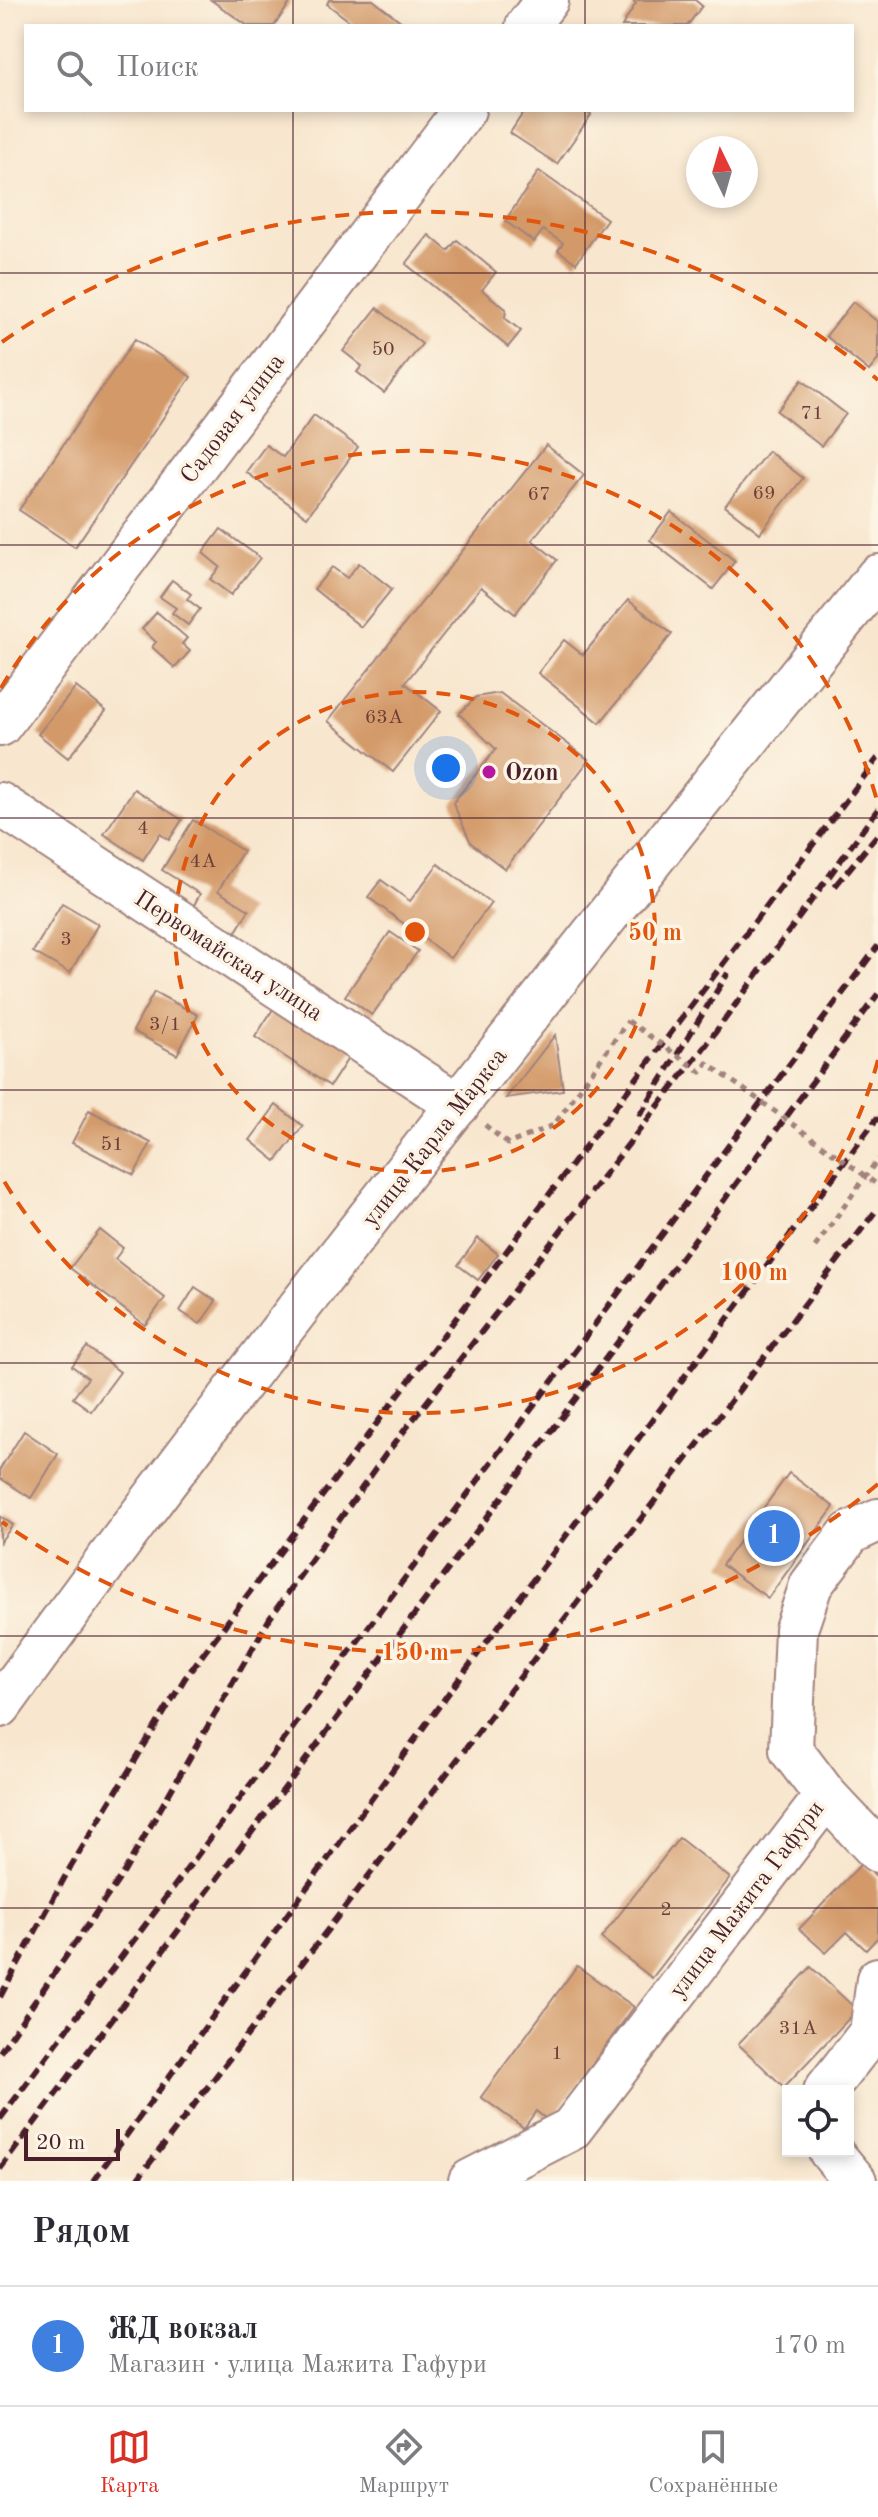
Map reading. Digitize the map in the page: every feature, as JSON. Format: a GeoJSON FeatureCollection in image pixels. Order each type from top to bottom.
{"type":"FeatureCollection","features":[{"type":"Feature","properties":{"kind":"street"},"geometry":{"type":"LineString","coordinates":[[529,24],[547,0]]}},
{"type":"Feature","properties":{"kind":"street","name":"Садовая улица"},"geometry":{"type":"LineString","coordinates":[[0,725],[462,112]]}},
{"type":"Feature","properties":{"kind":"street","name":"улица Карла Маркса"},"geometry":{"type":"LineString","coordinates":[[0,1706],[75,1602],[458,1105],[878,576]]}},
{"type":"Feature","properties":{"kind":"street","name":"Первомайская улица"},"geometry":{"type":"LineString","coordinates":[[0,804],[458,1105]]}},
{"type":"Feature","properties":{"kind":"street","name":"улица Мажита Гафури"},"geometry":{"type":"LineString","coordinates":[[470,2181],[571,2129],[826,1796],[791,1750],[796,1629],[811,1585],[850,1533],[878,1520]]}},
{"type":"Feature","properties":{"kind":"street"},"geometry":{"type":"LineString","coordinates":[[826,1796],[878,1851]]}},
{"type":"Feature","properties":{"kind":"street"},"geometry":{"type":"LineString","coordinates":[[830,2085],[874,2036],[878,1979]]}},
{"type":"Feature","properties":{"kind":"street"},"geometry":{"type":"LineString","coordinates":[[835,2157],[855,2181]]}},
{"type":"Feature","properties":{"kind":"street"},"geometry":{"type":"LineString","coordinates":[[865,2181],[878,2181]]}},
{"type":"Feature","properties":{"kind":"path"},"geometry":{"type":"LineString","coordinates":[[458,1105],[508,1144],[554,1125],[628,1021],[701,1072],[707,1063],[878,1185]]}},
{"type":"Feature","properties":{"kind":"path"},"geometry":{"type":"LineString","coordinates":[[815,1247],[878,1159]]}},
{"type":"Feature","properties":{"kind":"building"},"geometry":{"type":"Polygon","coordinates":[[[211,0],[292,0],[275,24],[245,24],[211,0]]]}},
{"type":"Feature","properties":{"kind":"building"},"geometry":{"type":"Polygon","coordinates":[[[329,0],[373,0],[404,24],[353,24],[327,4],[329,0]]]}},
{"type":"Feature","properties":{"kind":"building"},"geometry":{"type":"Polygon","coordinates":[[[631,0],[695,0],[702,6],[688,24],[623,24],[636,3],[631,0]]]}},
{"type":"Feature","properties":{"kind":"building"},"geometry":{"type":"Polygon","coordinates":[[[524,112],[586,112],[591,115],[557,164],[510,133],[524,112]]]}},
{"type":"Feature","properties":{"kind":"building"},"geometry":{"type":"Polygon","coordinates":[[[539,171],[607,219],[576,263],[558,250],[563,243],[543,230],[534,242],[505,221],[539,171]]]}},
{"type":"Feature","properties":{"kind":"building"},"geometry":{"type":"Polygon","coordinates":[[[429,235],[448,251],[457,240],[496,272],[482,290],[506,309],[505,318],[521,331],[508,347],[406,264],[429,235]]]}},
{"type":"Feature","properties":{"kind":"building"},"geometry":{"type":"Polygon","coordinates":[[[853,302],[878,322],[878,360],[869,371],[826,336],[853,302]]]}},
{"type":"Feature","properties":{"kind":"building"},"geometry":{"type":"Polygon","coordinates":[[[377,308],[422,344],[384,393],[357,372],[362,366],[343,351],[377,308]]]}},
{"type":"Feature","properties":{"kind":"building"},"geometry":{"type":"Polygon","coordinates":[[[135,339],[191,377],[75,547],[19,510],[135,339]]]}},
{"type":"Feature","properties":{"kind":"building"},"geometry":{"type":"Polygon","coordinates":[[[802,380],[846,414],[821,446],[777,411],[802,380]]]}},
{"type":"Feature","properties":{"kind":"building"},"geometry":{"type":"Polygon","coordinates":[[[314,415],[358,447],[307,517],[246,472],[266,445],[283,457],[314,415]]]}},
{"type":"Feature","properties":{"kind":"building"},"geometry":{"type":"Polygon","coordinates":[[[546,445],[584,475],[532,540],[557,560],[515,614],[481,587],[405,683],[441,711],[393,772],[328,721],[546,445]]]}},
{"type":"Feature","properties":{"kind":"building"},"geometry":{"type":"Polygon","coordinates":[[[768,451],[803,478],[760,533],[725,506],[768,451]]]}},
{"type":"Feature","properties":{"kind":"building"},"geometry":{"type":"Polygon","coordinates":[[[671,512],[735,561],[713,589],[650,540],[671,512]]]}},
{"type":"Feature","properties":{"kind":"building"},"geometry":{"type":"Polygon","coordinates":[[[221,529],[260,558],[231,595],[210,579],[220,567],[203,553],[221,529]]]}},
{"type":"Feature","properties":{"kind":"building"},"geometry":{"type":"Polygon","coordinates":[[[359,563],[392,589],[361,627],[314,589],[332,567],[347,578],[359,563]]]}},
{"type":"Feature","properties":{"kind":"building"},"geometry":{"type":"Polygon","coordinates":[[[172,580],[191,594],[187,599],[200,609],[188,625],[172,613],[176,608],[160,597],[172,580]]]}},
{"type":"Feature","properties":{"kind":"building"},"geometry":{"type":"Polygon","coordinates":[[[628,600],[672,634],[600,723],[538,673],[564,640],[583,655],[628,600]]]}},
{"type":"Feature","properties":{"kind":"building"},"geometry":{"type":"Polygon","coordinates":[[[157,612],[187,638],[182,644],[190,651],[175,668],[152,647],[156,642],[142,629],[157,612]]]}},
{"type":"Feature","properties":{"kind":"building"},"geometry":{"type":"Polygon","coordinates":[[[76,687],[106,711],[68,758],[38,734],[76,687]]]}},
{"type":"Feature","properties":{"kind":"building"},"geometry":{"type":"Polygon","coordinates":[[[500,693],[589,760],[505,869],[471,843],[453,803],[496,749],[459,714],[476,697],[500,693]]]}},
{"type":"Feature","properties":{"kind":"building"},"geometry":{"type":"Polygon","coordinates":[[[134,789],[182,820],[169,840],[160,834],[143,860],[104,834],[134,789]]]}},
{"type":"Feature","properties":{"kind":"building"},"geometry":{"type":"Polygon","coordinates":[[[193,820],[243,851],[218,891],[249,910],[235,933],[193,907],[200,894],[162,870],[193,820]]]}},
{"type":"Feature","properties":{"kind":"building"},"geometry":{"type":"Polygon","coordinates":[[[438,864],[491,903],[450,958],[368,897],[381,880],[410,901],[438,864]]]}},
{"type":"Feature","properties":{"kind":"building"},"geometry":{"type":"Polygon","coordinates":[[[62,903],[98,924],[70,973],[33,952],[62,903]]]}},
{"type":"Feature","properties":{"kind":"building"},"geometry":{"type":"Polygon","coordinates":[[[390,932],[418,951],[372,1015],[345,996],[390,932]]]}},
{"type":"Feature","properties":{"kind":"building"},"geometry":{"type":"Polygon","coordinates":[[[154,992],[198,1015],[177,1055],[133,1031],[154,992]]]}},
{"type":"Feature","properties":{"kind":"building"},"geometry":{"type":"Polygon","coordinates":[[[279,1000],[354,1049],[330,1086],[255,1037],[279,1000]]]}},
{"type":"Feature","properties":{"kind":"building"},"geometry":{"type":"Polygon","coordinates":[[[555,1035],[563,1090],[506,1098],[555,1035]]]}},
{"type":"Feature","properties":{"kind":"building"},"geometry":{"type":"Polygon","coordinates":[[[276,1105],[303,1126],[276,1161],[250,1140],[276,1105]]]}},
{"type":"Feature","properties":{"kind":"building"},"geometry":{"type":"Polygon","coordinates":[[[89,1110],[151,1143],[134,1175],[72,1143],[89,1110]]]}},
{"type":"Feature","properties":{"kind":"building"},"geometry":{"type":"Polygon","coordinates":[[[100,1230],[123,1248],[115,1259],[165,1298],[145,1325],[70,1268],[100,1230]]]}},
{"type":"Feature","properties":{"kind":"building"},"geometry":{"type":"Polygon","coordinates":[[[478,1238],[498,1254],[478,1280],[458,1265],[478,1238]]]}},
{"type":"Feature","properties":{"kind":"building"},"geometry":{"type":"Polygon","coordinates":[[[195,1287],[216,1301],[200,1324],[180,1311],[195,1287]]]}},
{"type":"Feature","properties":{"kind":"building"},"geometry":{"type":"Polygon","coordinates":[[[87,1347],[120,1372],[91,1411],[73,1398],[88,1378],[72,1366],[87,1347]]]}},
{"type":"Feature","properties":{"kind":"building"},"geometry":{"type":"Polygon","coordinates":[[[24,1431],[58,1454],[31,1498],[0,1478],[0,1469],[24,1431]]]}},
{"type":"Feature","properties":{"kind":"building"},"geometry":{"type":"Polygon","coordinates":[[[789,1473],[834,1507],[768,1598],[722,1565],[789,1473]]]}},
{"type":"Feature","properties":{"kind":"building"},"geometry":{"type":"Polygon","coordinates":[[[0,1516],[13,1525],[0,1542],[0,1516]]]}},
{"type":"Feature","properties":{"kind":"building"},"geometry":{"type":"Polygon","coordinates":[[[679,1838],[730,1878],[652,1978],[601,1938],[679,1838]]]}},
{"type":"Feature","properties":{"kind":"building"},"geometry":{"type":"Polygon","coordinates":[[[862,1863],[878,1878],[878,1937],[866,1950],[847,1932],[826,1953],[799,1929],[862,1863]]]}},
{"type":"Feature","properties":{"kind":"building"},"geometry":{"type":"Polygon","coordinates":[[[577,1966],[634,2007],[550,2122],[536,2111],[524,2128],[481,2097],[577,1966]]]}},
{"type":"Feature","properties":{"kind":"building"},"geometry":{"type":"Polygon","coordinates":[[[811,1967],[857,2010],[786,2085],[782,2085],[738,2044],[811,1967]]]}},
{"type":"Feature","properties":{"kind":"railway"},"geometry":{"type":"LineString","coordinates":[[0,1997],[67,1873],[185,1678],[878,758]]}},
{"type":"Feature","properties":{"kind":"railway"},"geometry":{"type":"LineString","coordinates":[[0,2052],[124,1872],[270,1618],[386,1454],[706,1045],[878,809]]}},
{"type":"Feature","properties":{"kind":"railway"},"geometry":{"type":"LineString","coordinates":[[835,886],[878,834]]}},
{"type":"Feature","properties":{"kind":"railway"},"geometry":{"type":"LineString","coordinates":[[0,2119],[878,946]]}},
{"type":"Feature","properties":{"kind":"railway"},"geometry":{"type":"LineString","coordinates":[[639,1116],[728,973]]}},
{"type":"Feature","properties":{"kind":"railway"},"geometry":{"type":"LineString","coordinates":[[0,2169],[878,994]]}},
{"type":"Feature","properties":{"kind":"railway"},"geometry":{"type":"LineString","coordinates":[[93,2181],[445,1698],[878,1117]]}},
{"type":"Feature","properties":{"kind":"railway"},"geometry":{"type":"LineString","coordinates":[[136,2181],[878,1208]]}},
{"type":"Feature","properties":{"kind":"place","name":"Ozon"},"geometry":{"type":"Point","coordinates":[489,772]}},
{"type":"Feature","properties":{"kind":"place","name":"ЖД вокзал"},"geometry":{"type":"Point","coordinates":[774,1536]}}]}
